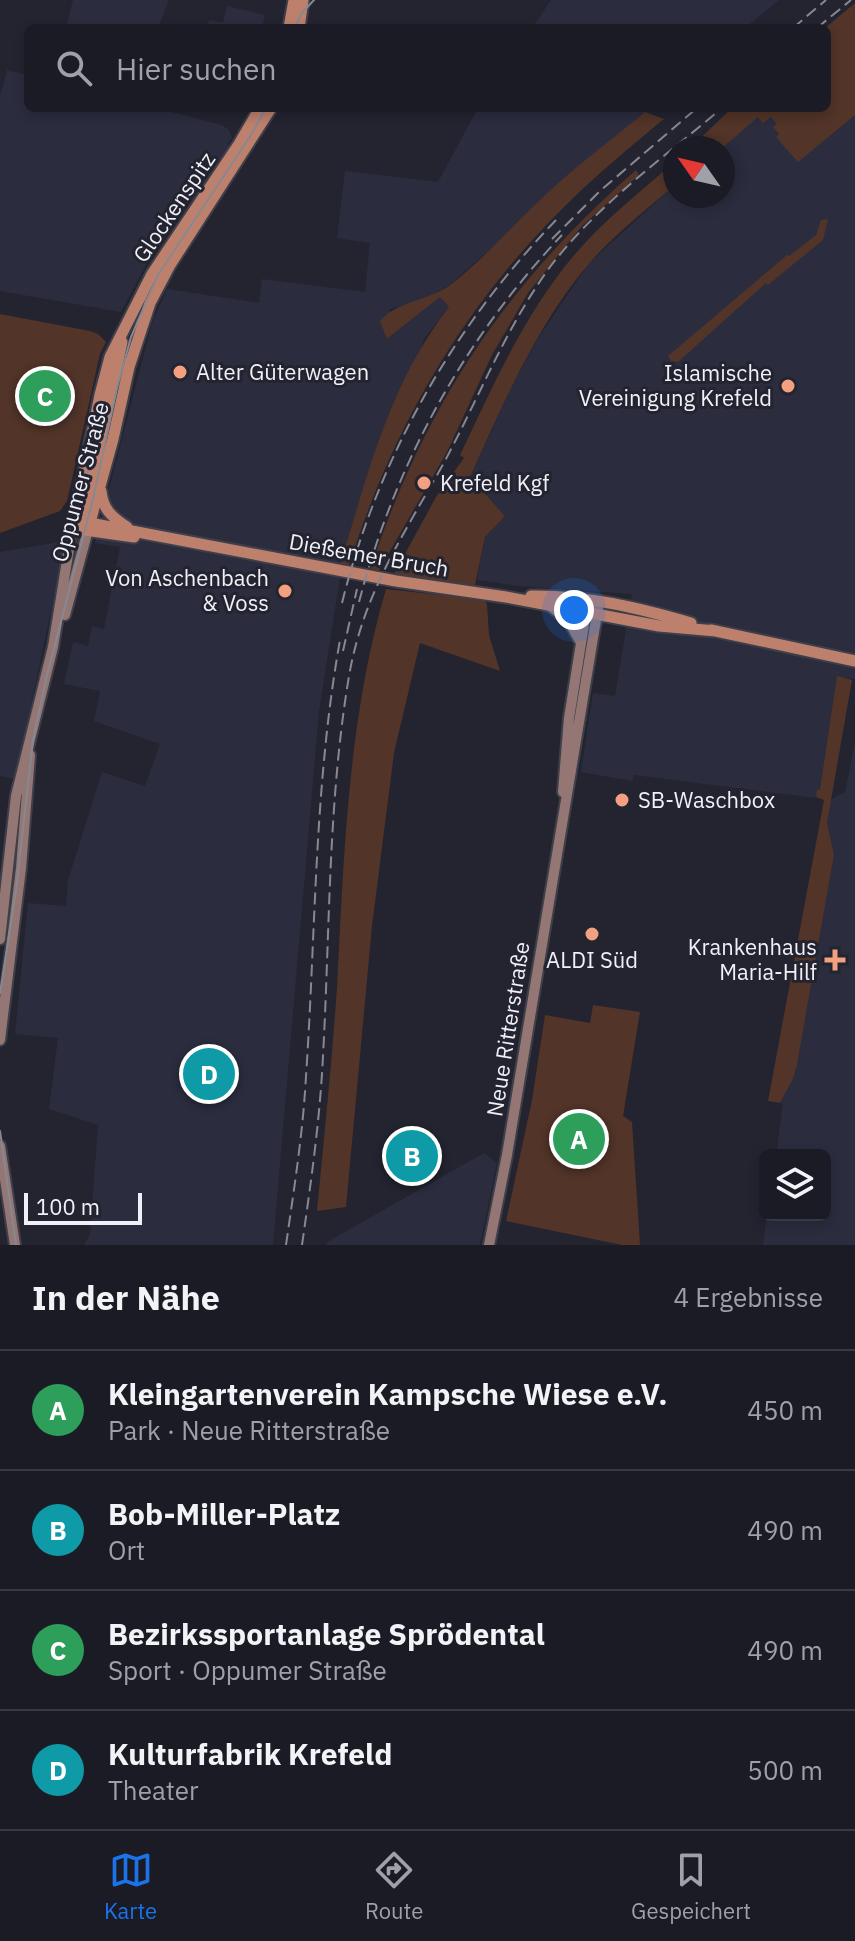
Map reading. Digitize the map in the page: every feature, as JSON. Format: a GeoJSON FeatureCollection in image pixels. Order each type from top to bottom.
{"type":"FeatureCollection","features":[{"type":"Feature","properties":{"kind":"main road"},"geometry":{"type":"LineString","coordinates":[[297,4],[313,0]]}},
{"type":"Feature","properties":{"kind":"main road"},"geometry":{"type":"LineString","coordinates":[[290,24],[297,4]]}},
{"type":"Feature","properties":{"kind":"main road"},"geometry":{"type":"LineString","coordinates":[[297,4],[299,24]]}},
{"type":"Feature","properties":{"kind":"main road","name":"Glockenspitz"},"geometry":{"type":"LineString","coordinates":[[124,330],[161,259],[258,112]]}},
{"type":"Feature","properties":{"kind":"main road","name":"Glockenspitz"},"geometry":{"type":"LineString","coordinates":[[141,326],[163,277],[268,112]]}},
{"type":"Feature","properties":{"kind":"main road","name":"Oppumer Straße"},"geometry":{"type":"LineString","coordinates":[[53,647],[65,618],[141,326]]}},
{"type":"Feature","properties":{"kind":"main road"},"geometry":{"type":"LineString","coordinates":[[89,526],[87,503],[124,330]]}},
{"type":"Feature","properties":{"kind":"main road","name":"Oppumer Straße"},"geometry":{"type":"LineString","coordinates":[[0,1040],[21,868],[31,745],[53,647],[73,525],[104,376],[124,330]]}},
{"type":"Feature","properties":{"kind":"main road"},"geometry":{"type":"LineString","coordinates":[[101,484],[103,505],[110,515],[131,529]]}},
{"type":"Feature","properties":{"kind":"main road","name":"Dießemer Bruch"},"geometry":{"type":"LineString","coordinates":[[73,525],[131,529],[396,581],[548,604],[593,606]]}},
{"type":"Feature","properties":{"kind":"main road","name":"Dießemer Bruch"},"geometry":{"type":"LineString","coordinates":[[89,526],[102,532],[226,550]]}},
{"type":"Feature","properties":{"kind":"main road","name":"Dießemer Bruch"},"geometry":{"type":"LineString","coordinates":[[506,597],[567,597],[659,626],[716,631],[850,660]]}},
{"type":"Feature","properties":{"kind":"main road"},"geometry":{"type":"LineString","coordinates":[[548,604],[568,620],[581,643]]}},
{"type":"Feature","properties":{"kind":"main road","name":"Neue Ritterstraße"},"geometry":{"type":"LineString","coordinates":[[562,818],[564,760],[581,643],[593,606]]}},
{"type":"Feature","properties":{"kind":"main road","name":"Neue Ritterstraße"},"geometry":{"type":"LineString","coordinates":[[489,1245],[574,762],[593,606]]}},
{"type":"Feature","properties":{"kind":"main road","name":"Oppumer Straße"},"geometry":{"type":"LineString","coordinates":[[0,939],[15,805],[21,771],[31,745]]}},
{"type":"Feature","properties":{"kind":"main road"},"geometry":{"type":"LineString","coordinates":[[0,1146],[15,1244]]}},
{"type":"Feature","properties":{"kind":"shaded area"},"geometry":{"type":"Polygon","coordinates":[[[73,0],[169,0],[160,24],[67,24],[73,0]]]}},
{"type":"Feature","properties":{"kind":"shaded area"},"geometry":{"type":"Polygon","coordinates":[[[551,0],[779,0],[750,24],[535,24],[551,0]]]}},
{"type":"Feature","properties":{"kind":"shaded area"},"geometry":{"type":"Polygon","coordinates":[[[855,3],[855,115],[798,162],[776,137],[779,134],[773,127],[777,124],[771,117],[763,123],[758,117],[735,137],[703,136],[728,112],[831,112],[831,24],[855,3]]]}},
{"type":"Feature","properties":{"kind":"shaded area"},"geometry":{"type":"Polygon","coordinates":[[[227,6],[265,15],[263,24],[208,24],[209,20],[223,23],[227,6]]]}},
{"type":"Feature","properties":{"kind":"shaded area"},"geometry":{"type":"Polygon","coordinates":[[[855,25],[855,679],[843,678],[824,799],[634,775],[632,781],[581,772],[593,693],[615,696],[632,594],[477,580],[485,537],[505,516],[470,477],[537,340],[589,263],[663,196],[663,208],[735,208],[735,136],[728,136],[753,112],[831,112],[831,46],[855,25]]]}},
{"type":"Feature","properties":{"kind":"shaded area"},"geometry":{"type":"Polygon","coordinates":[[[7,70],[24,74],[24,112],[172,112],[222,125],[229,130],[232,138],[227,145],[230,147],[146,265],[121,312],[0,291],[0,96],[7,70]]]}},
{"type":"Feature","properties":{"kind":"shaded area"},"geometry":{"type":"Polygon","coordinates":[[[476,112],[645,112],[541,199],[508,234],[449,285],[423,300],[390,309],[387,339],[440,297],[449,307],[424,339],[341,571],[319,711],[273,1245],[84,1245],[90,1235],[98,1125],[49,1109],[58,1038],[15,1034],[28,903],[66,906],[68,880],[102,772],[145,786],[160,744],[94,721],[100,691],[64,684],[73,642],[88,646],[92,626],[104,629],[120,547],[95,543],[152,323],[167,289],[259,303],[262,279],[365,292],[370,243],[337,238],[345,171],[438,182],[476,112]]]}},
{"type":"Feature","properties":{"kind":"shaded area"},"geometry":{"type":"Polygon","coordinates":[[[645,112],[664,119],[563,208],[526,247],[460,332],[432,376],[384,471],[347,572],[338,571],[370,467],[395,401],[428,337],[449,307],[440,297],[387,339],[380,321],[395,309],[450,285],[553,188],[645,112]]]}},
{"type":"Feature","properties":{"kind":"shaded area"},"geometry":{"type":"Polygon","coordinates":[[[636,170],[639,175],[581,227],[528,293],[492,355],[447,452],[378,572],[370,570],[416,454],[474,351],[547,258],[589,213],[636,170]]]}},
{"type":"Feature","properties":{"kind":"shaded area"},"geometry":{"type":"Polygon","coordinates":[[[663,172],[663,195],[593,259],[556,308],[524,363],[470,477],[505,516],[485,537],[475,585],[394,574],[436,497],[464,458],[460,455],[485,403],[511,350],[541,300],[576,253],[663,172]]]}},
{"type":"Feature","properties":{"kind":"shaded area"},"geometry":{"type":"Polygon","coordinates":[[[828,219],[823,240],[768,285],[766,283],[678,362],[671,361],[668,356],[787,255],[816,235],[821,220],[828,219]]]}},
{"type":"Feature","properties":{"kind":"shaded area"},"geometry":{"type":"Polygon","coordinates":[[[0,314],[90,331],[106,342],[100,354],[67,501],[60,511],[0,533],[0,314]]]}},
{"type":"Feature","properties":{"kind":"shaded area"},"geometry":{"type":"Polygon","coordinates":[[[66,541],[15,779],[0,776],[0,552],[66,541]]]}},
{"type":"Feature","properties":{"kind":"shaded area"},"geometry":{"type":"Polygon","coordinates":[[[386,589],[484,600],[487,604],[489,635],[500,671],[420,643],[394,753],[372,926],[346,1207],[317,1211],[335,1015],[350,786],[363,687],[386,589]]]}},
{"type":"Feature","properties":{"kind":"shaded area"},"geometry":{"type":"Polygon","coordinates":[[[837,676],[852,680],[827,823],[834,855],[797,1065],[780,1103],[768,1101],[824,800],[816,797],[817,790],[820,790],[837,676]]]}},
{"type":"Feature","properties":{"kind":"shaded area","name":"Krankenhaus Maria-Hilf"},"geometry":{"type":"Polygon","coordinates":[[[855,743],[855,1245],[763,1245],[766,1221],[831,1221],[831,1149],[777,1149],[783,1104],[780,1103],[797,1065],[834,855],[827,823],[830,800],[845,792],[855,743]]]}},
{"type":"Feature","properties":{"kind":"shaded area"},"geometry":{"type":"Polygon","coordinates":[[[593,1005],[640,1012],[623,1116],[632,1122],[640,1245],[622,1245],[506,1221],[532,1100],[545,1015],[590,1023],[593,1005]]]}},
{"type":"Feature","properties":{"kind":"shaded area"},"geometry":{"type":"Polygon","coordinates":[[[484,1153],[497,1163],[480,1245],[326,1245],[327,1242],[484,1153]]]}},
{"type":"Feature","properties":{"kind":"tram line"},"geometry":{"type":"LineString","coordinates":[[297,24],[314,0]]}},
{"type":"Feature","properties":{"kind":"tram line"},"geometry":{"type":"LineString","coordinates":[[0,993],[16,890],[33,740],[131,337],[158,275],[264,112]]}},
{"type":"Feature","properties":{"kind":"tram line"},"geometry":{"type":"LineString","coordinates":[[76,524],[94,442]]}},
{"type":"Feature","properties":{"kind":"tram line"},"geometry":{"type":"LineString","coordinates":[[0,1131],[16,1245]]}},
{"type":"Feature","properties":{"kind":"railway"},"geometry":{"type":"LineString","coordinates":[[798,24],[826,0]]}},
{"type":"Feature","properties":{"kind":"railway"},"geometry":{"type":"LineString","coordinates":[[822,24],[851,0]]}},
{"type":"Feature","properties":{"kind":"railway"},"geometry":{"type":"LineString","coordinates":[[552,239],[600,191],[692,112]]}},
{"type":"Feature","properties":{"kind":"railway"},"geometry":{"type":"LineString","coordinates":[[302,1245],[322,1080],[337,770],[349,676],[364,619],[398,543],[441,468],[505,341],[550,267],[588,223],[717,112]]}},
{"type":"Feature","properties":{"kind":"railway"},"geometry":{"type":"LineString","coordinates":[[342,603],[376,497],[424,398],[452,350],[484,305],[556,220]]}},
{"type":"Feature","properties":{"kind":"railway"},"geometry":{"type":"LineString","coordinates":[[359,602],[392,501],[437,406],[494,317],[562,235]]}},
{"type":"Feature","properties":{"kind":"railway"},"geometry":{"type":"LineString","coordinates":[[343,651],[357,589]]}},
{"type":"Feature","properties":{"kind":"railway"},"geometry":{"type":"LineString","coordinates":[[286,1245],[303,1119],[320,803],[340,640]]}},
{"type":"Feature","properties":{"kind":"place","name":"Alter Güterwagen"},"geometry":{"type":"Point","coordinates":[180,372]}},
{"type":"Feature","properties":{"kind":"place","name":"Islamische Vereinigung Krefeld"},"geometry":{"type":"Point","coordinates":[788,386]}},
{"type":"Feature","properties":{"kind":"place","name":"Bezirkssportanlage Sprödental"},"geometry":{"type":"Point","coordinates":[45,396]}},
{"type":"Feature","properties":{"kind":"place","name":"Krefeld Kgf"},"geometry":{"type":"Point","coordinates":[424,483]}},
{"type":"Feature","properties":{"kind":"place","name":"Von Aschenbach & Voss"},"geometry":{"type":"Point","coordinates":[285,591]}},
{"type":"Feature","properties":{"kind":"place","name":"SB-Waschbox"},"geometry":{"type":"Point","coordinates":[622,800]}},
{"type":"Feature","properties":{"kind":"place","name":"ALDI Süd"},"geometry":{"type":"Point","coordinates":[592,934]}},
{"type":"Feature","properties":{"kind":"place","name":"Krankenhaus Maria-Hilf"},"geometry":{"type":"Point","coordinates":[835,960]}},
{"type":"Feature","properties":{"kind":"place","name":"Kulturfabrik Krefeld"},"geometry":{"type":"Point","coordinates":[209,1074]}},
{"type":"Feature","properties":{"kind":"place","name":"Kleingartenverein Kampsche Wiese e.V."},"geometry":{"type":"Point","coordinates":[579,1139]}},
{"type":"Feature","properties":{"kind":"place","name":"Bob-Miller-Platz"},"geometry":{"type":"Point","coordinates":[412,1156]}}]}
